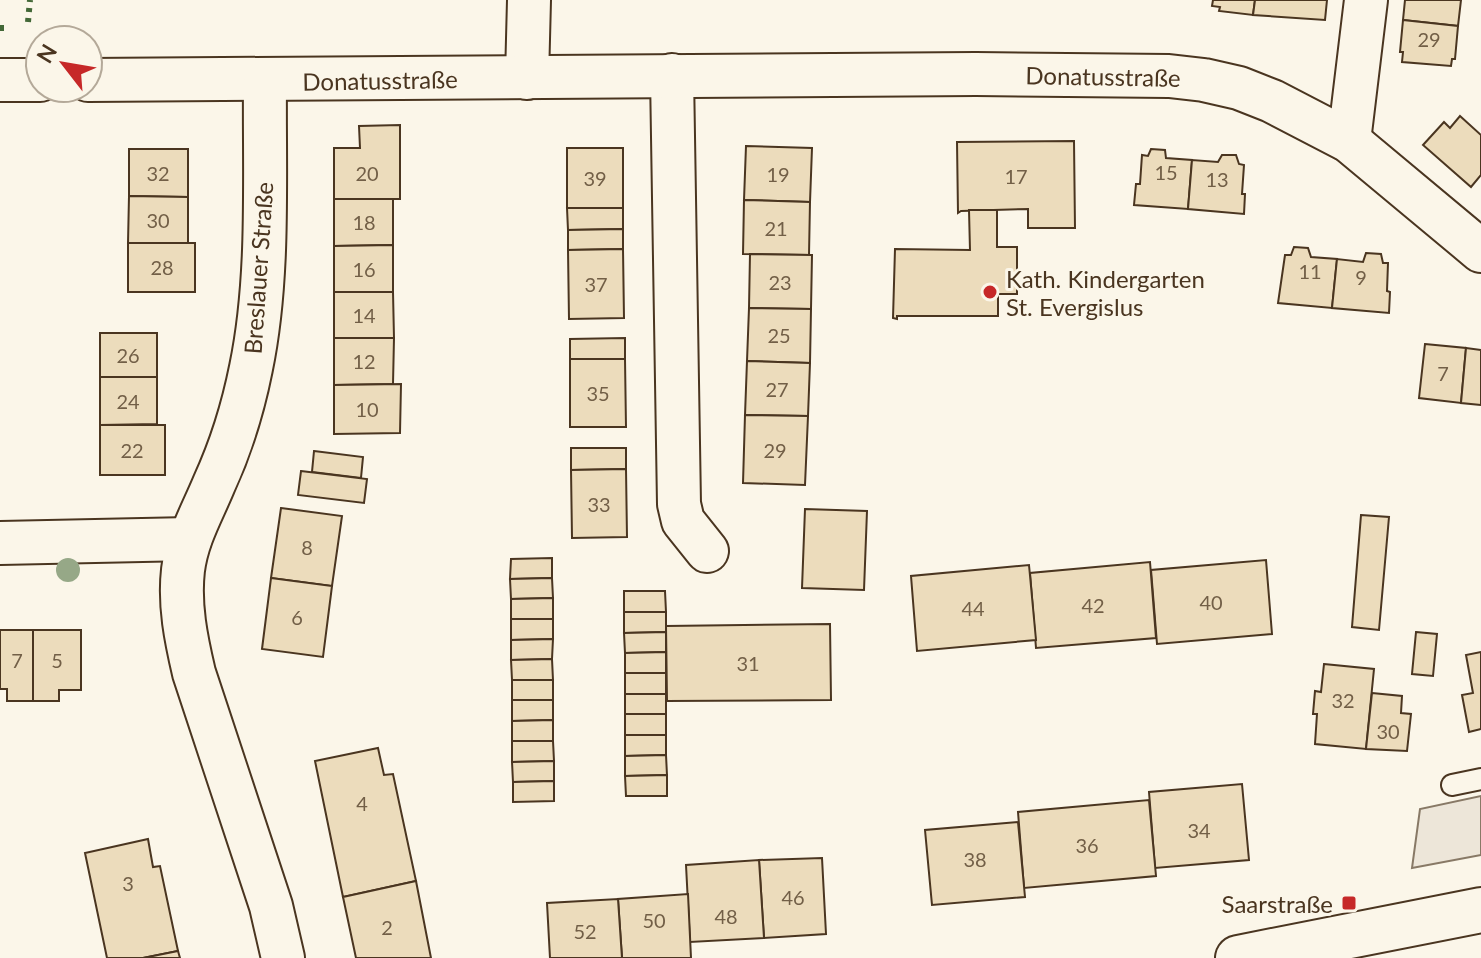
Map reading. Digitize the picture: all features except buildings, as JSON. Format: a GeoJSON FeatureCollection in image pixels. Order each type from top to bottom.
{"type":"FeatureCollection","features":[{"type":"Feature","properties":{"kind":"main road"},"geometry":{"type":"LineString","coordinates":[[1238,958],[1481,910]]}},
{"type":"Feature","properties":{"kind":"street"},"geometry":{"type":"LineString","coordinates":[[527,78],[529,0]]}},
{"type":"Feature","properties":{"kind":"street"},"geometry":{"type":"LineString","coordinates":[[1350,133],[1366,0]]}},
{"type":"Feature","properties":{"kind":"street"},"geometry":{"type":"LineString","coordinates":[[672,75],[679,504],[683,521],[707,551]]}},
{"type":"Feature","properties":{"kind":"street","name":"Donatusstraße"},"geometry":{"type":"LineString","coordinates":[[104,80],[672,75],[1169,76],[1239,88],[1350,133],[1481,251]]}},
{"type":"Feature","properties":{"kind":"street"},"geometry":{"type":"LineString","coordinates":[[0,80],[24,80]]}},
{"type":"Feature","properties":{"kind":"street","name":"Breslauer Straße"},"geometry":{"type":"LineString","coordinates":[[265,81],[262,267],[251,366],[229,447],[190,539],[183,570],[185,634],[194,673],[266,891],[283,958]]}},
{"type":"Feature","properties":{"kind":"street"},"geometry":{"type":"LineString","coordinates":[[0,543],[190,539]]}},
{"type":"Feature","properties":{"kind":"lane"},"geometry":{"type":"LineString","coordinates":[[1452,785],[1481,779]]}},
{"type":"Feature","properties":{"kind":"shaded area"},"geometry":{"type":"Polygon","coordinates":[[[1481,796],[1481,855],[1412,868],[1420,809],[1481,796]]]}},
{"type":"Feature","properties":{"kind":"hedge"},"geometry":{"type":"LineString","coordinates":[[28,22],[30,0]]}},
{"type":"Feature","properties":{"kind":"hedge"},"geometry":{"type":"LineString","coordinates":[[0,28],[9,28]]}},
{"type":"Feature","properties":{"kind":"place","name":"Kath. Kindergarten St. Evergislus"},"geometry":{"type":"Point","coordinates":[990,292]}},
{"type":"Feature","properties":{"kind":"place","name":"Saarstraße"},"geometry":{"type":"Point","coordinates":[1349,903]}}]}
